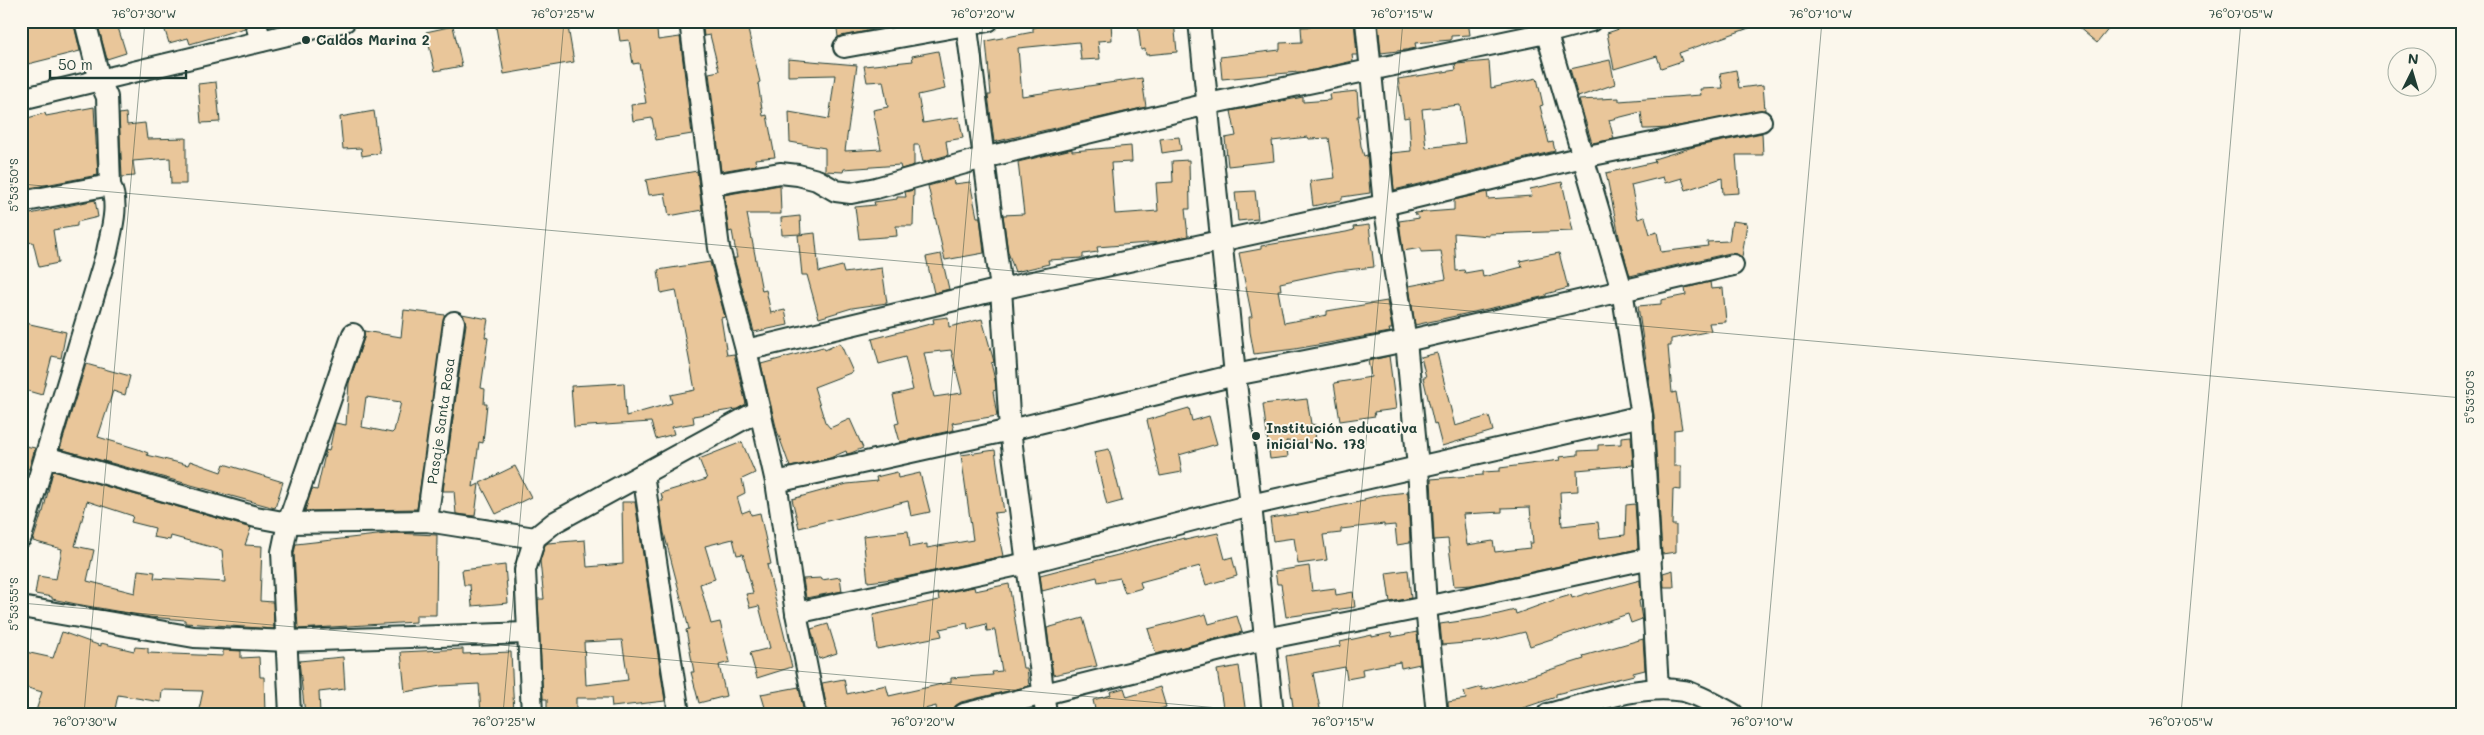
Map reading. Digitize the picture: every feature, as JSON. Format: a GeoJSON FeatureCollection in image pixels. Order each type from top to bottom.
{"type":"FeatureCollection","features":[{"type":"Feature","properties":{"kind":"street"},"geometry":{"type":"LineString","coordinates":[[21,537],[107,252],[114,215],[113,192],[110,185],[107,97],[100,81],[85,21]]}},
{"type":"Feature","properties":{"kind":"street"},"geometry":{"type":"LineString","coordinates":[[255,21],[261,41]]}},
{"type":"Feature","properties":{"kind":"street"},"geometry":{"type":"LineString","coordinates":[[21,100],[346,21]]}},
{"type":"Feature","properties":{"kind":"street"},"geometry":{"type":"LineString","coordinates":[[690,21],[719,248],[746,350],[776,482],[796,613],[816,714]]}},
{"type":"Feature","properties":{"kind":"street"},"geometry":{"type":"LineString","coordinates":[[844,47],[988,21]]}},
{"type":"Feature","properties":{"kind":"street"},"geometry":{"type":"LineString","coordinates":[[1200,21],[1235,375],[1252,505],[1273,714]]}},
{"type":"Feature","properties":{"kind":"street"},"geometry":{"type":"LineString","coordinates":[[1366,21],[1384,205],[1406,341],[1418,468],[1426,608],[1437,714]]}},
{"type":"Feature","properties":{"kind":"street"},"geometry":{"type":"LineString","coordinates":[[711,185],[780,173],[817,180],[836,191],[851,193],[876,188],[984,158],[1208,104],[1370,71],[1545,27],[1591,21]]}},
{"type":"Feature","properties":{"kind":"street"},"geometry":{"type":"LineString","coordinates":[[966,24],[1001,289],[1010,430],[1045,704]]}},
{"type":"Feature","properties":{"kind":"street"},"geometry":{"type":"LineString","coordinates":[[1545,27],[1622,290],[1642,416],[1658,688]]}},
{"type":"Feature","properties":{"kind":"street"},"geometry":{"type":"LineString","coordinates":[[746,350],[1001,289],[1384,205],[1584,158],[1761,121]]}},
{"type":"Feature","properties":{"kind":"street"},"geometry":{"type":"LineString","coordinates":[[21,202],[110,185]]}},
{"type":"Feature","properties":{"kind":"street"},"geometry":{"type":"LineString","coordinates":[[776,482],[1010,430],[1235,375],[1406,341],[1732,266]]}},
{"type":"Feature","properties":{"kind":"street","name":"Pasaje Santa Rosa"},"geometry":{"type":"LineString","coordinates":[[427,521],[454,322]]}},
{"type":"Feature","properties":{"kind":"street"},"geometry":{"type":"LineString","coordinates":[[290,714],[288,641],[282,552],[288,523],[353,334]]}},
{"type":"Feature","properties":{"kind":"street"},"geometry":{"type":"LineString","coordinates":[[532,714],[525,570],[536,538],[555,522],[760,410]]}},
{"type":"Feature","properties":{"kind":"street"},"geometry":{"type":"LineString","coordinates":[[796,613],[1027,563],[1252,505],[1642,416]]}},
{"type":"Feature","properties":{"kind":"street"},"geometry":{"type":"LineString","coordinates":[[46,457],[256,517],[288,523],[427,521],[536,538]]}},
{"type":"Feature","properties":{"kind":"street"},"geometry":{"type":"LineString","coordinates":[[643,474],[680,714]]}},
{"type":"Feature","properties":{"kind":"street"},"geometry":{"type":"LineString","coordinates":[[964,714],[1045,704],[1265,639],[1426,608],[1651,558]]}},
{"type":"Feature","properties":{"kind":"street"},"geometry":{"type":"LineString","coordinates":[[21,607],[194,637],[288,641],[528,633]]}},
{"type":"Feature","properties":{"kind":"street"},"geometry":{"type":"LineString","coordinates":[[1548,714],[1617,696],[1658,688],[1686,692],[1733,714]]}},
{"type":"Feature","properties":{"kind":"building"},"geometry":{"type":"Polygon","coordinates":[[[21,21],[73,21],[80,51],[28,64],[21,49],[21,21]]]}},
{"type":"Feature","properties":{"kind":"building"},"geometry":{"type":"Polygon","coordinates":[[[116,21],[126,53],[107,59],[97,22],[116,21]]]}},
{"type":"Feature","properties":{"kind":"building"},"geometry":{"type":"Polygon","coordinates":[[[162,21],[243,21],[245,28],[190,44],[188,38],[169,43],[162,21]]]}},
{"type":"Feature","properties":{"kind":"building"},"geometry":{"type":"Polygon","coordinates":[[[495,21],[567,21],[574,62],[504,74],[495,21]]]}},
{"type":"Feature","properties":{"kind":"building"},"geometry":{"type":"Polygon","coordinates":[[[617,21],[656,21],[658,40],[680,37],[692,134],[656,140],[652,118],[633,121],[631,105],[646,103],[639,63],[633,64],[629,40],[620,41],[617,21]]]}},
{"type":"Feature","properties":{"kind":"building"},"geometry":{"type":"Polygon","coordinates":[[[702,21],[746,21],[760,82],[758,83],[763,116],[767,115],[775,157],[755,159],[756,165],[721,171],[709,73],[719,71],[710,35],[704,36],[702,21]]]}},
{"type":"Feature","properties":{"kind":"building"},"geometry":{"type":"Polygon","coordinates":[[[836,21],[871,21],[872,30],[838,37],[836,21]]]}},
{"type":"Feature","properties":{"kind":"building"},"geometry":{"type":"Polygon","coordinates":[[[1055,21],[1111,21],[1112,40],[1098,41],[1100,59],[1081,60],[1079,42],[1018,48],[1022,96],[1142,78],[1146,107],[994,142],[988,95],[991,95],[986,41],[1033,32],[1033,28],[1039,26],[1055,25],[1055,21]]]}},
{"type":"Feature","properties":{"kind":"building"},"geometry":{"type":"Polygon","coordinates":[[[1174,21],[1177,52],[1146,55],[1145,49],[1141,50],[1138,24],[1174,21]]]}},
{"type":"Feature","properties":{"kind":"building"},"geometry":{"type":"Polygon","coordinates":[[[1324,21],[1354,21],[1357,55],[1352,55],[1353,61],[1309,71],[1222,79],[1220,57],[1280,50],[1280,43],[1302,42],[1301,27],[1325,26],[1324,21]]]}},
{"type":"Feature","properties":{"kind":"building"},"geometry":{"type":"Polygon","coordinates":[[[1378,21],[1468,21],[1470,35],[1451,36],[1451,40],[1415,43],[1416,48],[1381,53],[1378,21]]]}},
{"type":"Feature","properties":{"kind":"building"},"geometry":{"type":"Polygon","coordinates":[[[1643,21],[1763,21],[1763,23],[1679,53],[1682,61],[1661,68],[1657,56],[1614,69],[1607,33],[1643,21]]]}},
{"type":"Feature","properties":{"kind":"building"},"geometry":{"type":"Polygon","coordinates":[[[2071,21],[2103,21],[2110,27],[2097,43],[2071,21]]]}},
{"type":"Feature","properties":{"kind":"building"},"geometry":{"type":"Polygon","coordinates":[[[453,26],[462,66],[435,71],[426,32],[453,26]]]}},
{"type":"Feature","properties":{"kind":"building"},"geometry":{"type":"Polygon","coordinates":[[[938,51],[945,89],[918,95],[923,123],[959,117],[963,138],[946,141],[948,155],[923,162],[919,145],[914,145],[914,165],[901,169],[900,165],[844,169],[843,172],[825,171],[825,148],[790,142],[789,112],[829,119],[835,75],[788,76],[788,59],[857,65],[845,151],[881,149],[873,110],[888,107],[883,81],[867,82],[864,66],[913,61],[912,56],[938,51]]]}},
{"type":"Feature","properties":{"kind":"building"},"geometry":{"type":"Polygon","coordinates":[[[1610,60],[1615,84],[1578,97],[1570,69],[1610,60]]]}},
{"type":"Feature","properties":{"kind":"building"},"geometry":{"type":"Polygon","coordinates":[[[1489,61],[1491,88],[1537,78],[1543,105],[1540,106],[1549,143],[1553,142],[1555,151],[1394,190],[1391,153],[1411,151],[1409,117],[1404,118],[1398,79],[1456,70],[1455,64],[1489,61]],[[1460,105],[1422,109],[1426,148],[1465,143],[1460,105]]]}},
{"type":"Feature","properties":{"kind":"building"},"geometry":{"type":"Polygon","coordinates":[[[1736,70],[1739,88],[1763,85],[1765,110],[1668,128],[1649,129],[1643,129],[1641,112],[1609,120],[1614,139],[1592,143],[1579,100],[1619,98],[1619,101],[1701,95],[1700,89],[1723,88],[1720,73],[1736,70]]]}},
{"type":"Feature","properties":{"kind":"building"},"geometry":{"type":"Polygon","coordinates":[[[216,82],[220,122],[201,123],[198,84],[216,82]]]}},
{"type":"Feature","properties":{"kind":"building"},"geometry":{"type":"Polygon","coordinates":[[[1357,91],[1359,116],[1357,116],[1361,146],[1364,156],[1367,155],[1370,193],[1342,197],[1342,200],[1313,206],[1310,181],[1335,178],[1329,138],[1309,139],[1308,137],[1272,141],[1274,161],[1228,166],[1225,138],[1236,136],[1231,111],[1303,97],[1303,102],[1330,100],[1329,94],[1357,91]]]}},
{"type":"Feature","properties":{"kind":"building"},"geometry":{"type":"Polygon","coordinates":[[[94,107],[98,175],[24,189],[21,178],[21,120],[45,113],[46,116],[94,107]]]}},
{"type":"Feature","properties":{"kind":"building"},"geometry":{"type":"Polygon","coordinates":[[[374,111],[380,153],[362,156],[361,148],[343,149],[340,117],[374,111]]]}},
{"type":"Feature","properties":{"kind":"building"},"geometry":{"type":"Polygon","coordinates":[[[126,113],[127,125],[145,123],[147,139],[186,138],[186,184],[171,184],[170,158],[133,161],[135,176],[122,177],[119,114],[126,113]]]}},
{"type":"Feature","properties":{"kind":"building"},"geometry":{"type":"Polygon","coordinates":[[[1762,133],[1763,155],[1736,155],[1739,193],[1723,194],[1722,178],[1686,190],[1682,178],[1665,183],[1663,177],[1631,185],[1638,219],[1645,217],[1650,234],[1657,232],[1661,252],[1708,246],[1707,242],[1729,241],[1732,221],[1747,223],[1742,257],[1730,253],[1630,276],[1620,241],[1606,173],[1655,162],[1654,159],[1693,147],[1762,133]]]}},
{"type":"Feature","properties":{"kind":"building"},"geometry":{"type":"Polygon","coordinates":[[[1179,137],[1181,150],[1162,153],[1160,139],[1179,137]]]}},
{"type":"Feature","properties":{"kind":"building"},"geometry":{"type":"Polygon","coordinates":[[[1131,146],[1132,162],[1111,163],[1115,214],[1158,211],[1156,183],[1173,182],[1172,161],[1189,160],[1190,209],[1185,209],[1188,236],[1161,242],[1097,247],[1098,252],[1083,254],[1083,258],[1048,260],[1049,264],[1015,272],[1008,252],[1003,215],[1024,214],[1018,162],[1072,149],[1072,151],[1131,146]]]}},
{"type":"Feature","properties":{"kind":"building"},"geometry":{"type":"Polygon","coordinates":[[[697,171],[702,210],[669,216],[665,193],[649,195],[646,180],[697,171]]]}},
{"type":"Feature","properties":{"kind":"building"},"geometry":{"type":"Polygon","coordinates":[[[953,179],[954,184],[970,182],[977,217],[980,217],[984,253],[945,260],[928,186],[953,179]]]}},
{"type":"Feature","properties":{"kind":"building"},"geometry":{"type":"Polygon","coordinates":[[[1562,182],[1573,231],[1489,234],[1489,236],[1454,233],[1456,271],[1464,270],[1465,273],[1482,270],[1483,277],[1522,267],[1520,261],[1559,253],[1568,288],[1546,294],[1546,296],[1415,325],[1409,286],[1446,279],[1441,251],[1421,252],[1421,248],[1403,251],[1399,221],[1420,218],[1414,213],[1454,210],[1454,200],[1487,192],[1488,199],[1532,196],[1530,189],[1562,182]]]}},
{"type":"Feature","properties":{"kind":"building"},"geometry":{"type":"Polygon","coordinates":[[[780,185],[781,214],[747,214],[762,291],[766,290],[771,313],[785,310],[788,325],[754,332],[734,258],[737,258],[732,231],[729,232],[724,195],[780,185]]]}},
{"type":"Feature","properties":{"kind":"building"},"geometry":{"type":"Polygon","coordinates":[[[914,190],[913,226],[896,226],[897,236],[859,239],[855,207],[875,205],[874,202],[906,197],[905,192],[914,190]]]}},
{"type":"Feature","properties":{"kind":"building"},"geometry":{"type":"Polygon","coordinates":[[[1255,191],[1258,219],[1238,221],[1235,192],[1255,191]]]}},
{"type":"Feature","properties":{"kind":"building"},"geometry":{"type":"Polygon","coordinates":[[[95,200],[98,217],[77,222],[77,226],[53,230],[58,263],[39,267],[33,242],[21,244],[21,216],[95,200]]]}},
{"type":"Feature","properties":{"kind":"building"},"geometry":{"type":"Polygon","coordinates":[[[800,216],[801,234],[782,235],[781,218],[800,216]]]}},
{"type":"Feature","properties":{"kind":"building"},"geometry":{"type":"Polygon","coordinates":[[[1369,225],[1374,267],[1337,271],[1280,283],[1281,290],[1278,290],[1284,323],[1327,315],[1327,311],[1387,301],[1392,329],[1389,329],[1390,332],[1295,349],[1254,354],[1249,317],[1252,317],[1239,253],[1261,249],[1261,246],[1346,232],[1354,230],[1353,227],[1369,225]]]}},
{"type":"Feature","properties":{"kind":"building"},"geometry":{"type":"Polygon","coordinates":[[[815,233],[819,272],[842,266],[844,273],[882,268],[887,303],[852,308],[819,318],[807,275],[802,275],[798,235],[815,233]]]}},
{"type":"Feature","properties":{"kind":"building"},"geometry":{"type":"Polygon","coordinates":[[[941,254],[949,289],[934,293],[926,257],[941,254]]]}},
{"type":"Feature","properties":{"kind":"building"},"geometry":{"type":"Polygon","coordinates":[[[710,262],[725,317],[721,318],[727,355],[734,354],[746,404],[737,409],[693,416],[694,423],[672,427],[674,434],[656,439],[651,422],[574,427],[571,386],[624,383],[626,416],[672,403],[670,395],[695,390],[676,290],[661,293],[658,270],[710,262]]]}},
{"type":"Feature","properties":{"kind":"building"},"geometry":{"type":"Polygon","coordinates":[[[1710,282],[1711,289],[1723,288],[1726,322],[1709,323],[1711,331],[1671,339],[1671,346],[1668,346],[1672,393],[1676,392],[1682,429],[1674,430],[1674,466],[1681,466],[1681,490],[1673,489],[1672,525],[1676,525],[1676,552],[1662,554],[1654,415],[1638,306],[1661,304],[1661,300],[1686,295],[1685,288],[1710,282]]]}},
{"type":"Feature","properties":{"kind":"building"},"geometry":{"type":"Polygon","coordinates":[[[404,310],[445,315],[417,509],[305,511],[312,489],[317,490],[326,450],[329,451],[335,423],[346,425],[349,383],[364,338],[364,331],[401,337],[404,310]],[[366,397],[362,427],[392,433],[401,402],[366,397]]]}},
{"type":"Feature","properties":{"kind":"building"},"geometry":{"type":"Polygon","coordinates":[[[462,314],[488,319],[485,337],[488,338],[481,388],[485,389],[484,404],[487,404],[483,443],[479,442],[473,487],[479,484],[475,516],[456,514],[454,491],[443,491],[466,324],[462,314]]]}},
{"type":"Feature","properties":{"kind":"building"},"geometry":{"type":"Polygon","coordinates":[[[948,317],[949,327],[982,319],[994,362],[991,363],[995,380],[996,390],[993,391],[997,416],[952,423],[954,430],[900,442],[895,424],[899,423],[893,395],[913,390],[905,357],[879,364],[872,339],[934,323],[933,319],[948,317]],[[951,350],[924,353],[934,397],[962,393],[951,350]]]}},
{"type":"Feature","properties":{"kind":"building"},"geometry":{"type":"Polygon","coordinates":[[[21,322],[66,332],[61,358],[52,356],[42,395],[21,389],[21,322]]]}},
{"type":"Feature","properties":{"kind":"building"},"geometry":{"type":"Polygon","coordinates":[[[840,343],[853,372],[814,387],[825,422],[830,428],[850,419],[863,448],[851,453],[847,454],[846,451],[830,458],[790,467],[777,431],[761,364],[823,347],[825,350],[840,343]]]}},
{"type":"Feature","properties":{"kind":"building"},"geometry":{"type":"Polygon","coordinates":[[[1437,353],[1455,426],[1489,416],[1493,431],[1442,446],[1436,423],[1434,424],[1423,377],[1426,377],[1421,357],[1437,353]]]}},
{"type":"Feature","properties":{"kind":"building"},"geometry":{"type":"Polygon","coordinates":[[[1389,356],[1396,409],[1374,412],[1375,416],[1340,421],[1334,383],[1371,377],[1368,361],[1389,356]]]}},
{"type":"Feature","properties":{"kind":"building"},"geometry":{"type":"Polygon","coordinates":[[[86,364],[130,376],[125,395],[113,391],[98,437],[138,449],[148,453],[147,455],[188,465],[190,461],[221,472],[224,464],[283,482],[275,508],[60,449],[86,364]]]}},
{"type":"Feature","properties":{"kind":"building"},"geometry":{"type":"Polygon","coordinates":[[[1307,399],[1311,424],[1316,425],[1315,443],[1286,441],[1288,457],[1270,459],[1263,404],[1307,399]]]}},
{"type":"Feature","properties":{"kind":"building"},"geometry":{"type":"Polygon","coordinates":[[[1189,408],[1192,421],[1209,416],[1217,444],[1179,455],[1182,472],[1160,476],[1147,420],[1189,408]]]}},
{"type":"Feature","properties":{"kind":"building"},"geometry":{"type":"Polygon","coordinates":[[[1631,436],[1633,465],[1577,470],[1578,491],[1560,492],[1562,526],[1598,522],[1600,538],[1625,535],[1626,505],[1635,504],[1638,549],[1472,585],[1454,586],[1448,539],[1434,540],[1431,479],[1483,475],[1483,472],[1500,471],[1500,468],[1560,460],[1559,457],[1578,455],[1578,451],[1598,450],[1598,445],[1621,444],[1621,437],[1631,436]],[[1530,507],[1502,508],[1502,512],[1463,514],[1467,545],[1493,541],[1495,552],[1530,548],[1529,543],[1533,543],[1530,507]]]}},
{"type":"Feature","properties":{"kind":"building"},"geometry":{"type":"Polygon","coordinates":[[[742,442],[755,473],[742,479],[745,493],[737,497],[742,513],[750,510],[751,515],[760,513],[771,564],[767,565],[792,667],[757,678],[750,653],[770,648],[759,606],[750,608],[746,594],[753,593],[743,554],[737,555],[733,539],[705,546],[715,579],[700,584],[711,624],[720,622],[730,662],[719,665],[726,696],[699,703],[691,672],[694,672],[686,630],[689,629],[664,533],[659,501],[663,501],[661,493],[707,479],[699,459],[742,442]]]}},
{"type":"Feature","properties":{"kind":"building"},"geometry":{"type":"Polygon","coordinates":[[[21,445],[35,448],[29,469],[21,467],[21,445]]]}},
{"type":"Feature","properties":{"kind":"building"},"geometry":{"type":"Polygon","coordinates":[[[1109,449],[1122,501],[1107,505],[1094,452],[1109,449]]]}},
{"type":"Feature","properties":{"kind":"building"},"geometry":{"type":"Polygon","coordinates":[[[995,450],[1004,512],[994,513],[1003,556],[901,578],[868,582],[863,536],[908,531],[910,547],[927,544],[927,548],[973,540],[961,455],[995,450]]]}},
{"type":"Feature","properties":{"kind":"building"},"geometry":{"type":"Polygon","coordinates":[[[515,466],[531,497],[496,514],[480,483],[515,466]]]}},
{"type":"Feature","properties":{"kind":"building"},"geometry":{"type":"Polygon","coordinates":[[[53,471],[251,528],[245,545],[262,546],[260,601],[273,602],[274,629],[185,623],[185,620],[150,617],[76,604],[35,594],[38,576],[56,579],[62,549],[33,541],[43,512],[53,471]],[[87,501],[75,546],[94,550],[87,581],[135,593],[138,570],[155,572],[154,578],[225,582],[222,550],[171,536],[170,540],[153,537],[155,528],[131,522],[133,516],[87,501]]]}},
{"type":"Feature","properties":{"kind":"building"},"geometry":{"type":"Polygon","coordinates":[[[897,472],[898,478],[920,473],[930,512],[911,516],[908,501],[799,528],[792,499],[847,484],[877,481],[876,477],[897,472]]]}},
{"type":"Feature","properties":{"kind":"building"},"geometry":{"type":"Polygon","coordinates":[[[1408,492],[1410,543],[1397,545],[1395,525],[1384,526],[1384,524],[1341,529],[1341,533],[1323,535],[1327,560],[1298,564],[1294,538],[1273,541],[1270,518],[1364,501],[1364,499],[1380,495],[1408,492]]]}},
{"type":"Feature","properties":{"kind":"building"},"geometry":{"type":"Polygon","coordinates":[[[622,502],[635,502],[665,701],[612,707],[611,698],[576,698],[576,714],[547,714],[547,699],[543,699],[538,599],[544,599],[540,561],[545,545],[548,543],[585,540],[587,567],[623,564],[622,502]],[[622,640],[584,642],[586,685],[628,680],[622,640]]]}},
{"type":"Feature","properties":{"kind":"building"},"geometry":{"type":"Polygon","coordinates":[[[395,533],[437,535],[436,615],[416,615],[416,622],[298,629],[294,553],[296,544],[395,533]]]}},
{"type":"Feature","properties":{"kind":"building"},"geometry":{"type":"Polygon","coordinates":[[[1218,533],[1225,559],[1232,557],[1237,576],[1206,585],[1200,566],[1140,582],[1142,588],[1125,593],[1120,578],[1098,582],[1097,577],[1042,591],[1040,575],[1184,538],[1185,540],[1218,533]]]}},
{"type":"Feature","properties":{"kind":"building"},"geometry":{"type":"Polygon","coordinates":[[[505,565],[508,603],[472,606],[470,585],[464,585],[462,570],[505,565]]]}},
{"type":"Feature","properties":{"kind":"building"},"geometry":{"type":"Polygon","coordinates":[[[1309,566],[1312,591],[1335,588],[1336,595],[1353,592],[1355,607],[1286,617],[1281,584],[1277,584],[1275,571],[1309,566]]]}},
{"type":"Feature","properties":{"kind":"building"},"geometry":{"type":"Polygon","coordinates":[[[1408,570],[1411,598],[1390,602],[1386,573],[1408,570]]]}},
{"type":"Feature","properties":{"kind":"building"},"geometry":{"type":"Polygon","coordinates":[[[1673,570],[1674,587],[1664,587],[1663,573],[1673,570]]]}},
{"type":"Feature","properties":{"kind":"building"},"geometry":{"type":"Polygon","coordinates":[[[840,577],[842,591],[806,598],[803,579],[821,578],[822,580],[840,577]]]}},
{"type":"Feature","properties":{"kind":"building"},"geometry":{"type":"Polygon","coordinates":[[[1640,580],[1641,600],[1639,601],[1642,619],[1631,623],[1628,614],[1530,646],[1525,632],[1488,641],[1442,645],[1440,624],[1482,618],[1515,610],[1516,614],[1571,595],[1572,598],[1640,580]]]}},
{"type":"Feature","properties":{"kind":"building"},"geometry":{"type":"Polygon","coordinates":[[[1009,584],[1023,668],[1027,668],[1029,686],[961,702],[955,706],[952,714],[937,714],[936,706],[906,714],[828,714],[822,683],[844,679],[847,694],[886,685],[889,696],[951,682],[951,678],[993,675],[992,672],[1002,671],[995,630],[987,631],[986,624],[968,629],[967,623],[940,629],[942,636],[877,649],[873,615],[939,600],[938,594],[974,587],[975,591],[1009,584]]]}},
{"type":"Feature","properties":{"kind":"building"},"geometry":{"type":"Polygon","coordinates":[[[1206,614],[1209,624],[1237,616],[1242,632],[1156,654],[1148,629],[1206,614]]]}},
{"type":"Feature","properties":{"kind":"building"},"geometry":{"type":"Polygon","coordinates":[[[1083,618],[1097,666],[1053,675],[1047,628],[1083,618]]]}},
{"type":"Feature","properties":{"kind":"building"},"geometry":{"type":"Polygon","coordinates":[[[828,624],[837,653],[819,659],[811,629],[828,624]]]}},
{"type":"Feature","properties":{"kind":"building"},"geometry":{"type":"Polygon","coordinates":[[[62,632],[101,646],[101,643],[134,651],[135,647],[148,648],[148,653],[223,656],[223,650],[241,651],[241,658],[259,657],[260,677],[264,677],[265,714],[198,714],[203,691],[162,690],[161,702],[118,695],[114,714],[35,714],[42,692],[21,686],[21,651],[53,658],[62,632]]]}},
{"type":"Feature","properties":{"kind":"building"},"geometry":{"type":"Polygon","coordinates":[[[1417,632],[1420,664],[1401,668],[1400,662],[1362,669],[1363,676],[1347,679],[1345,667],[1313,673],[1321,714],[1294,714],[1286,656],[1341,646],[1340,642],[1372,635],[1372,637],[1391,633],[1392,637],[1417,632]]]}},
{"type":"Feature","properties":{"kind":"building"},"geometry":{"type":"Polygon","coordinates":[[[1643,639],[1645,670],[1633,673],[1634,675],[1556,694],[1556,697],[1505,714],[1449,714],[1448,702],[1466,699],[1464,692],[1482,687],[1482,690],[1524,678],[1584,659],[1583,656],[1643,639]]]}},
{"type":"Feature","properties":{"kind":"building"},"geometry":{"type":"Polygon","coordinates":[[[463,649],[463,654],[511,652],[514,714],[481,714],[479,684],[441,686],[405,692],[401,652],[463,649]]]}},
{"type":"Feature","properties":{"kind":"building"},"geometry":{"type":"Polygon","coordinates":[[[343,657],[345,689],[319,692],[320,714],[305,714],[299,661],[343,657]]]}},
{"type":"Feature","properties":{"kind":"building"},"geometry":{"type":"Polygon","coordinates":[[[1239,666],[1246,714],[1224,714],[1217,670],[1239,666]]]}},
{"type":"Feature","properties":{"kind":"building"},"geometry":{"type":"Polygon","coordinates":[[[799,687],[804,714],[767,714],[761,694],[799,687]]]}},
{"type":"Feature","properties":{"kind":"building"},"geometry":{"type":"Polygon","coordinates":[[[1160,687],[1166,707],[1146,714],[1096,714],[1093,700],[1111,695],[1110,692],[1124,688],[1127,697],[1160,687]]]}},
{"type":"Feature","properties":{"kind":"place","name":"Caldos Marina 2"},"geometry":{"type":"Point","coordinates":[306,40]}},
{"type":"Feature","properties":{"kind":"place","name":"Institución educativa inicial No. 173"},"geometry":{"type":"Point","coordinates":[1256,436]}}]}
